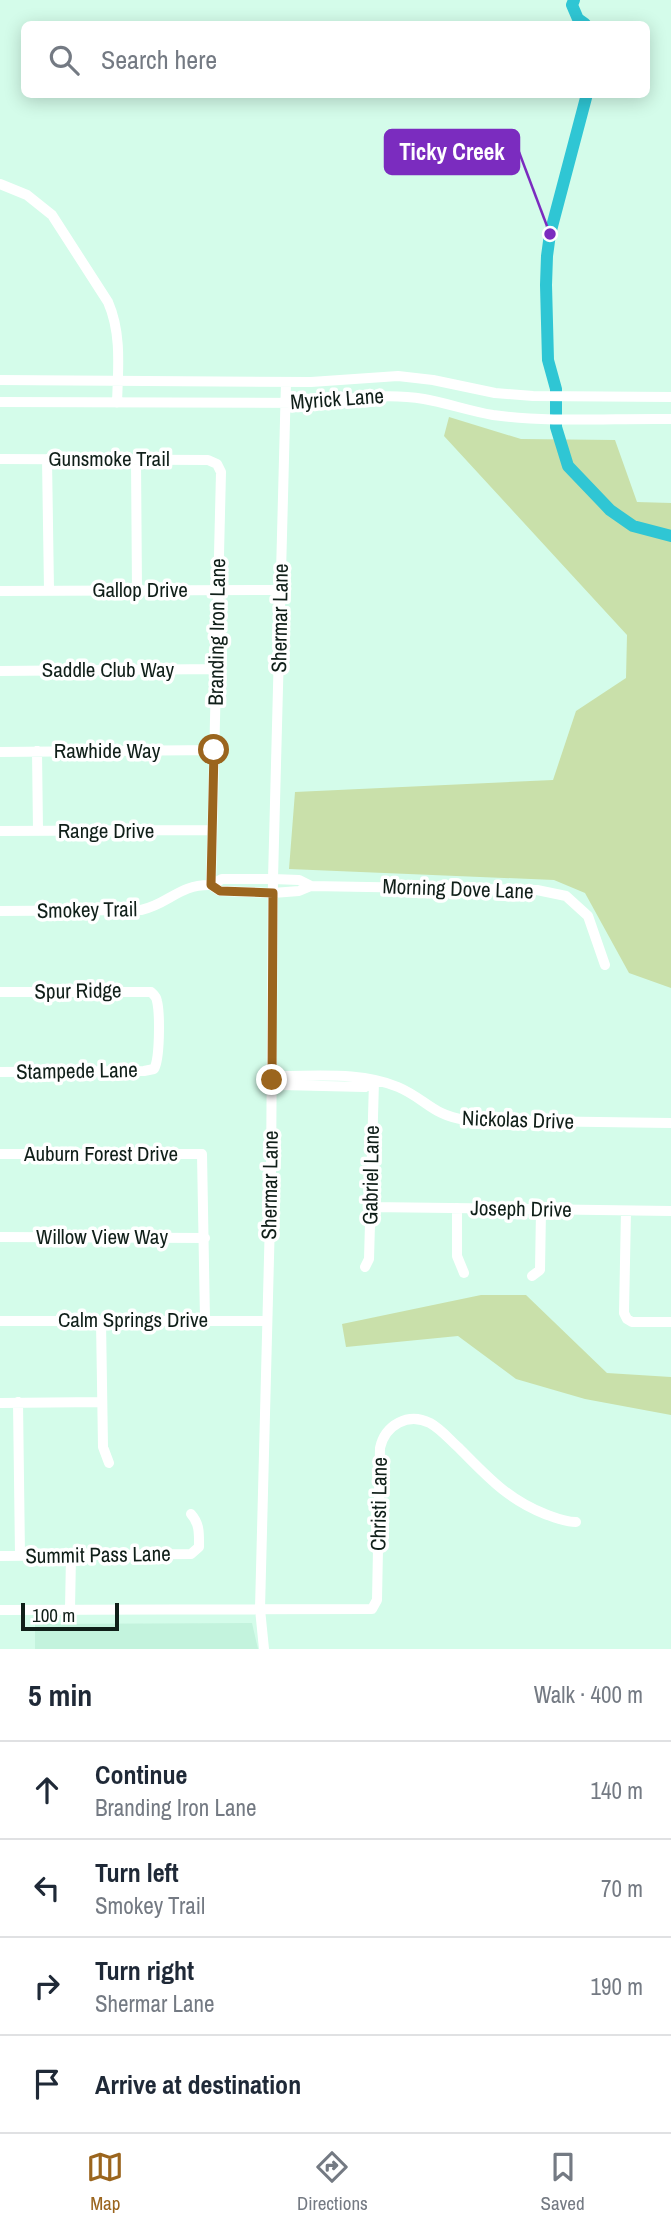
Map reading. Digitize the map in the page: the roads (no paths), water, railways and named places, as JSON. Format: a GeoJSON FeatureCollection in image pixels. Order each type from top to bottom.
{"type":"FeatureCollection","features":[{"type":"Feature","properties":{"kind":"street"},"geometry":{"type":"LineString","coordinates":[[0,184],[27,195],[52,215],[108,302],[114,316],[117,335],[117,403]]}},
{"type":"Feature","properties":{"kind":"street","name":"Myrick Lane"},"geometry":{"type":"LineString","coordinates":[[0,380],[285,382],[398,376],[433,380],[495,393],[533,396],[671,397]]}},
{"type":"Feature","properties":{"kind":"street","name":"Shermar Lane"},"geometry":{"type":"LineString","coordinates":[[264,1649],[260,1609],[275,1080],[273,879],[285,382]]}},
{"type":"Feature","properties":{"kind":"street","name":"Myrick Lane"},"geometry":{"type":"LineString","coordinates":[[0,402],[317,403],[397,396],[424,399],[494,415],[533,418],[671,419]]}},
{"type":"Feature","properties":{"kind":"street","name":"Gunsmoke Trail"},"geometry":{"type":"LineString","coordinates":[[0,459],[208,460],[217,464]]}},
{"type":"Feature","properties":{"kind":"street"},"geometry":{"type":"LineString","coordinates":[[47,459],[49,590]]}},
{"type":"Feature","properties":{"kind":"street"},"geometry":{"type":"LineString","coordinates":[[136,460],[137,590]]}},
{"type":"Feature","properties":{"kind":"street","name":"Branding Iron Lane"},"geometry":{"type":"LineString","coordinates":[[211,885],[221,472],[217,464]]}},
{"type":"Feature","properties":{"kind":"street","name":"Gallop Drive"},"geometry":{"type":"LineString","coordinates":[[0,591],[281,590]]}},
{"type":"Feature","properties":{"kind":"street","name":"Saddle Club Way"},"geometry":{"type":"LineString","coordinates":[[0,671],[216,669]]}},
{"type":"Feature","properties":{"kind":"street","name":"Rawhide Way"},"geometry":{"type":"LineString","coordinates":[[0,752],[214,750]]}},
{"type":"Feature","properties":{"kind":"street"},"geometry":{"type":"LineString","coordinates":[[37,751],[37,831]]}},
{"type":"Feature","properties":{"kind":"street","name":"Range Drive"},"geometry":{"type":"LineString","coordinates":[[0,831],[212,830]]}},
{"type":"Feature","properties":{"kind":"street","name":"Smokey Trail"},"geometry":{"type":"LineString","coordinates":[[0,911],[141,910],[161,903],[186,888],[211,885],[222,879],[273,879]]}},
{"type":"Feature","properties":{"kind":"street","name":"Morning Dove Lane"},"geometry":{"type":"LineString","coordinates":[[273,879],[299,880],[311,886]]}},
{"type":"Feature","properties":{"kind":"street","name":"Smokey Trail"},"geometry":{"type":"LineString","coordinates":[[211,885],[220,891],[273,893]]}},
{"type":"Feature","properties":{"kind":"street","name":"Morning Dove Lane"},"geometry":{"type":"LineString","coordinates":[[273,893],[299,891],[311,886],[537,890],[566,896],[588,916],[604,965]]}},
{"type":"Feature","properties":{"kind":"street","name":"Spur Ridge"},"geometry":{"type":"LineString","coordinates":[[0,992],[147,991],[155,995],[158,1005],[158,1060],[154,1069]]}},
{"type":"Feature","properties":{"kind":"street","name":"Stampede Lane"},"geometry":{"type":"LineString","coordinates":[[0,1072],[154,1069]]}},
{"type":"Feature","properties":{"kind":"street","name":"Nickolas Drive"},"geometry":{"type":"LineString","coordinates":[[275,1080],[281,1085],[365,1087],[374,1081],[400,1088],[444,1116],[465,1120],[671,1123]]}},
{"type":"Feature","properties":{"kind":"street","name":"Gabriel Lane"},"geometry":{"type":"LineString","coordinates":[[365,1267],[369,1259],[374,1081]]}},
{"type":"Feature","properties":{"kind":"street","name":"Auburn Forest Drive"},"geometry":{"type":"LineString","coordinates":[[0,1154],[202,1154],[205,1238]]}},
{"type":"Feature","properties":{"kind":"street","name":"Joseph Drive"},"geometry":{"type":"LineString","coordinates":[[371,1207],[671,1211]]}},
{"type":"Feature","properties":{"kind":"street"},"geometry":{"type":"LineString","coordinates":[[457,1208],[457,1256],[464,1273]]}},
{"type":"Feature","properties":{"kind":"street"},"geometry":{"type":"LineString","coordinates":[[532,1276],[540,1270],[541,1210]]}},
{"type":"Feature","properties":{"kind":"street"},"geometry":{"type":"LineString","coordinates":[[626,1211],[624,1313],[632,1322],[671,1322]]}},
{"type":"Feature","properties":{"kind":"street","name":"Willow View Way"},"geometry":{"type":"LineString","coordinates":[[0,1237],[205,1238]]}},
{"type":"Feature","properties":{"kind":"street"},"geometry":{"type":"LineString","coordinates":[[205,1238],[205,1320]]}},
{"type":"Feature","properties":{"kind":"street","name":"Calm Springs Drive"},"geometry":{"type":"LineString","coordinates":[[0,1321],[267,1321]]}},
{"type":"Feature","properties":{"kind":"street"},"geometry":{"type":"LineString","coordinates":[[101,1321],[103,1447],[109,1463]]}},
{"type":"Feature","properties":{"kind":"street"},"geometry":{"type":"LineString","coordinates":[[18,1402],[20,1555]]}},
{"type":"Feature","properties":{"kind":"street"},"geometry":{"type":"LineString","coordinates":[[0,1403],[101,1402]]}},
{"type":"Feature","properties":{"kind":"street","name":"Christi Lane"},"geometry":{"type":"LineString","coordinates":[[260,1609],[372,1609],[377,1600],[380,1448],[384,1434],[394,1424],[408,1419],[423,1420],[436,1427],[489,1478],[521,1503],[566,1522],[576,1522]]}},
{"type":"Feature","properties":{"kind":"street","name":"Summit Pass Lane"},"geometry":{"type":"LineString","coordinates":[[0,1556],[191,1554],[199,1547],[199,1531],[191,1514]]}},
{"type":"Feature","properties":{"kind":"street"},"geometry":{"type":"LineString","coordinates":[[70,1609],[71,1556]]}},
{"type":"Feature","properties":{"kind":"street"},"geometry":{"type":"LineString","coordinates":[[0,1610],[260,1609]]}},
{"type":"Feature","properties":{"kind":"waterway"},"geometry":{"type":"LineString","coordinates":[[574,0],[572,5],[581,21]]}},
{"type":"Feature","properties":{"kind":"waterway"},"geometry":{"type":"LineString","coordinates":[[586,98],[550,234],[547,256],[548,360],[556,389],[556,427],[568,466],[610,510],[633,526],[671,536]]}},
{"type":"Feature","properties":{"kind":"place","name":"Ticky Creek"},"geometry":{"type":"Point","coordinates":[550,234]}}]}
